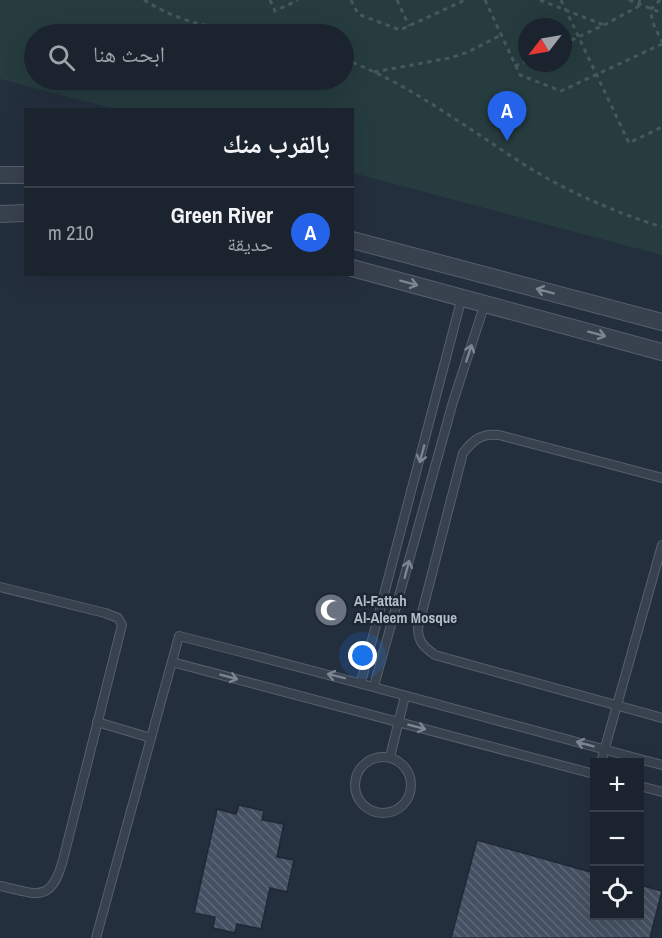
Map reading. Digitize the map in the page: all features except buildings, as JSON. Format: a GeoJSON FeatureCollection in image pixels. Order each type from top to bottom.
{"type":"FeatureCollection","features":[{"type":"Feature","properties":{"kind":"street"},"geometry":{"type":"LineString","coordinates":[[0,175],[24,175]]}},
{"type":"Feature","properties":{"kind":"street"},"geometry":{"type":"LineString","coordinates":[[0,214],[24,213]]}},
{"type":"Feature","properties":{"kind":"street"},"geometry":{"type":"LineString","coordinates":[[354,241],[662,322]]}},
{"type":"Feature","properties":{"kind":"street"},"geometry":{"type":"LineString","coordinates":[[354,269],[662,352]]}},
{"type":"Feature","properties":{"kind":"lane"},"geometry":{"type":"LineString","coordinates":[[361,682],[462,297]]}},
{"type":"Feature","properties":{"kind":"lane"},"geometry":{"type":"LineString","coordinates":[[374,686],[453,402],[485,303]]}},
{"type":"Feature","properties":{"kind":"lane"},"geometry":{"type":"LineString","coordinates":[[662,478],[500,435],[488,434],[473,440],[463,453],[418,628],[418,638],[424,647],[435,655],[662,718]]}},
{"type":"Feature","properties":{"kind":"lane"},"geometry":{"type":"LineString","coordinates":[[602,758],[662,545]]}},
{"type":"Feature","properties":{"kind":"lane"},"geometry":{"type":"LineString","coordinates":[[0,587],[117,618],[122,625],[63,860],[54,886],[46,892],[34,894],[0,886]]}},
{"type":"Feature","properties":{"kind":"lane"},"geometry":{"type":"LineString","coordinates":[[96,938],[179,636],[361,682],[662,765]]}},
{"type":"Feature","properties":{"kind":"lane"},"geometry":{"type":"LineString","coordinates":[[172,662],[590,773]]}},
{"type":"Feature","properties":{"kind":"lane"},"geometry":{"type":"LineString","coordinates":[[390,757],[405,696]]}},
{"type":"Feature","properties":{"kind":"lane"},"geometry":{"type":"LineString","coordinates":[[97,722],[151,738]]}},
{"type":"Feature","properties":{"kind":"lane"},"geometry":{"type":"LineString","coordinates":[[376,757],[390,757],[402,763],[410,775],[412,789],[406,803],[394,812],[379,813],[368,809],[359,800],[355,788],[357,775],[364,764],[376,757]]}},
{"type":"Feature","properties":{"kind":"lane"},"geometry":{"type":"LineString","coordinates":[[644,787],[662,792]]}},
{"type":"Feature","properties":{"kind":"path"},"geometry":{"type":"LineString","coordinates":[[144,0],[195,24]]}},
{"type":"Feature","properties":{"kind":"path"},"geometry":{"type":"LineString","coordinates":[[270,0],[275,11],[298,0]]}},
{"type":"Feature","properties":{"kind":"path"},"geometry":{"type":"LineString","coordinates":[[351,0],[358,14],[400,30],[465,0]]}},
{"type":"Feature","properties":{"kind":"path"},"geometry":{"type":"LineString","coordinates":[[397,0],[409,26]]}},
{"type":"Feature","properties":{"kind":"path"},"geometry":{"type":"LineString","coordinates":[[485,0],[520,75],[561,91],[662,43],[652,21],[651,9],[660,0]]}},
{"type":"Feature","properties":{"kind":"path"},"geometry":{"type":"LineString","coordinates":[[540,0],[604,25]]}},
{"type":"Feature","properties":{"kind":"path"},"geometry":{"type":"LineString","coordinates":[[561,0],[628,143],[662,127]]}},
{"type":"Feature","properties":{"kind":"path"},"geometry":{"type":"LineString","coordinates":[[629,0],[662,13]]}},
{"type":"Feature","properties":{"kind":"path"},"geometry":{"type":"LineString","coordinates":[[639,0],[641,5]]}},
{"type":"Feature","properties":{"kind":"path"},"geometry":{"type":"LineString","coordinates":[[572,40],[641,5]]}},
{"type":"Feature","properties":{"kind":"path"},"geometry":{"type":"LineString","coordinates":[[374,72],[450,58],[468,52],[501,35]]}},
{"type":"Feature","properties":{"kind":"path"},"geometry":{"type":"LineString","coordinates":[[354,63],[419,95],[517,160],[552,180],[619,212],[662,226]]}},
{"type":"Feature","properties":{"kind":"green space"},"geometry":{"type":"Polygon","coordinates":[[[0,0],[662,0],[662,255],[354,173],[354,108],[110,108],[42,90],[354,90],[354,24],[24,24],[24,85],[0,79],[0,0]]]}},
{"type":"Feature","properties":{"kind":"place","name":"Green River"},"geometry":{"type":"Point","coordinates":[507,141]}},
{"type":"Feature","properties":{"kind":"place","name":"Al-Fattah Al-Aleem Mosque"},"geometry":{"type":"Point","coordinates":[331,610]}}]}
